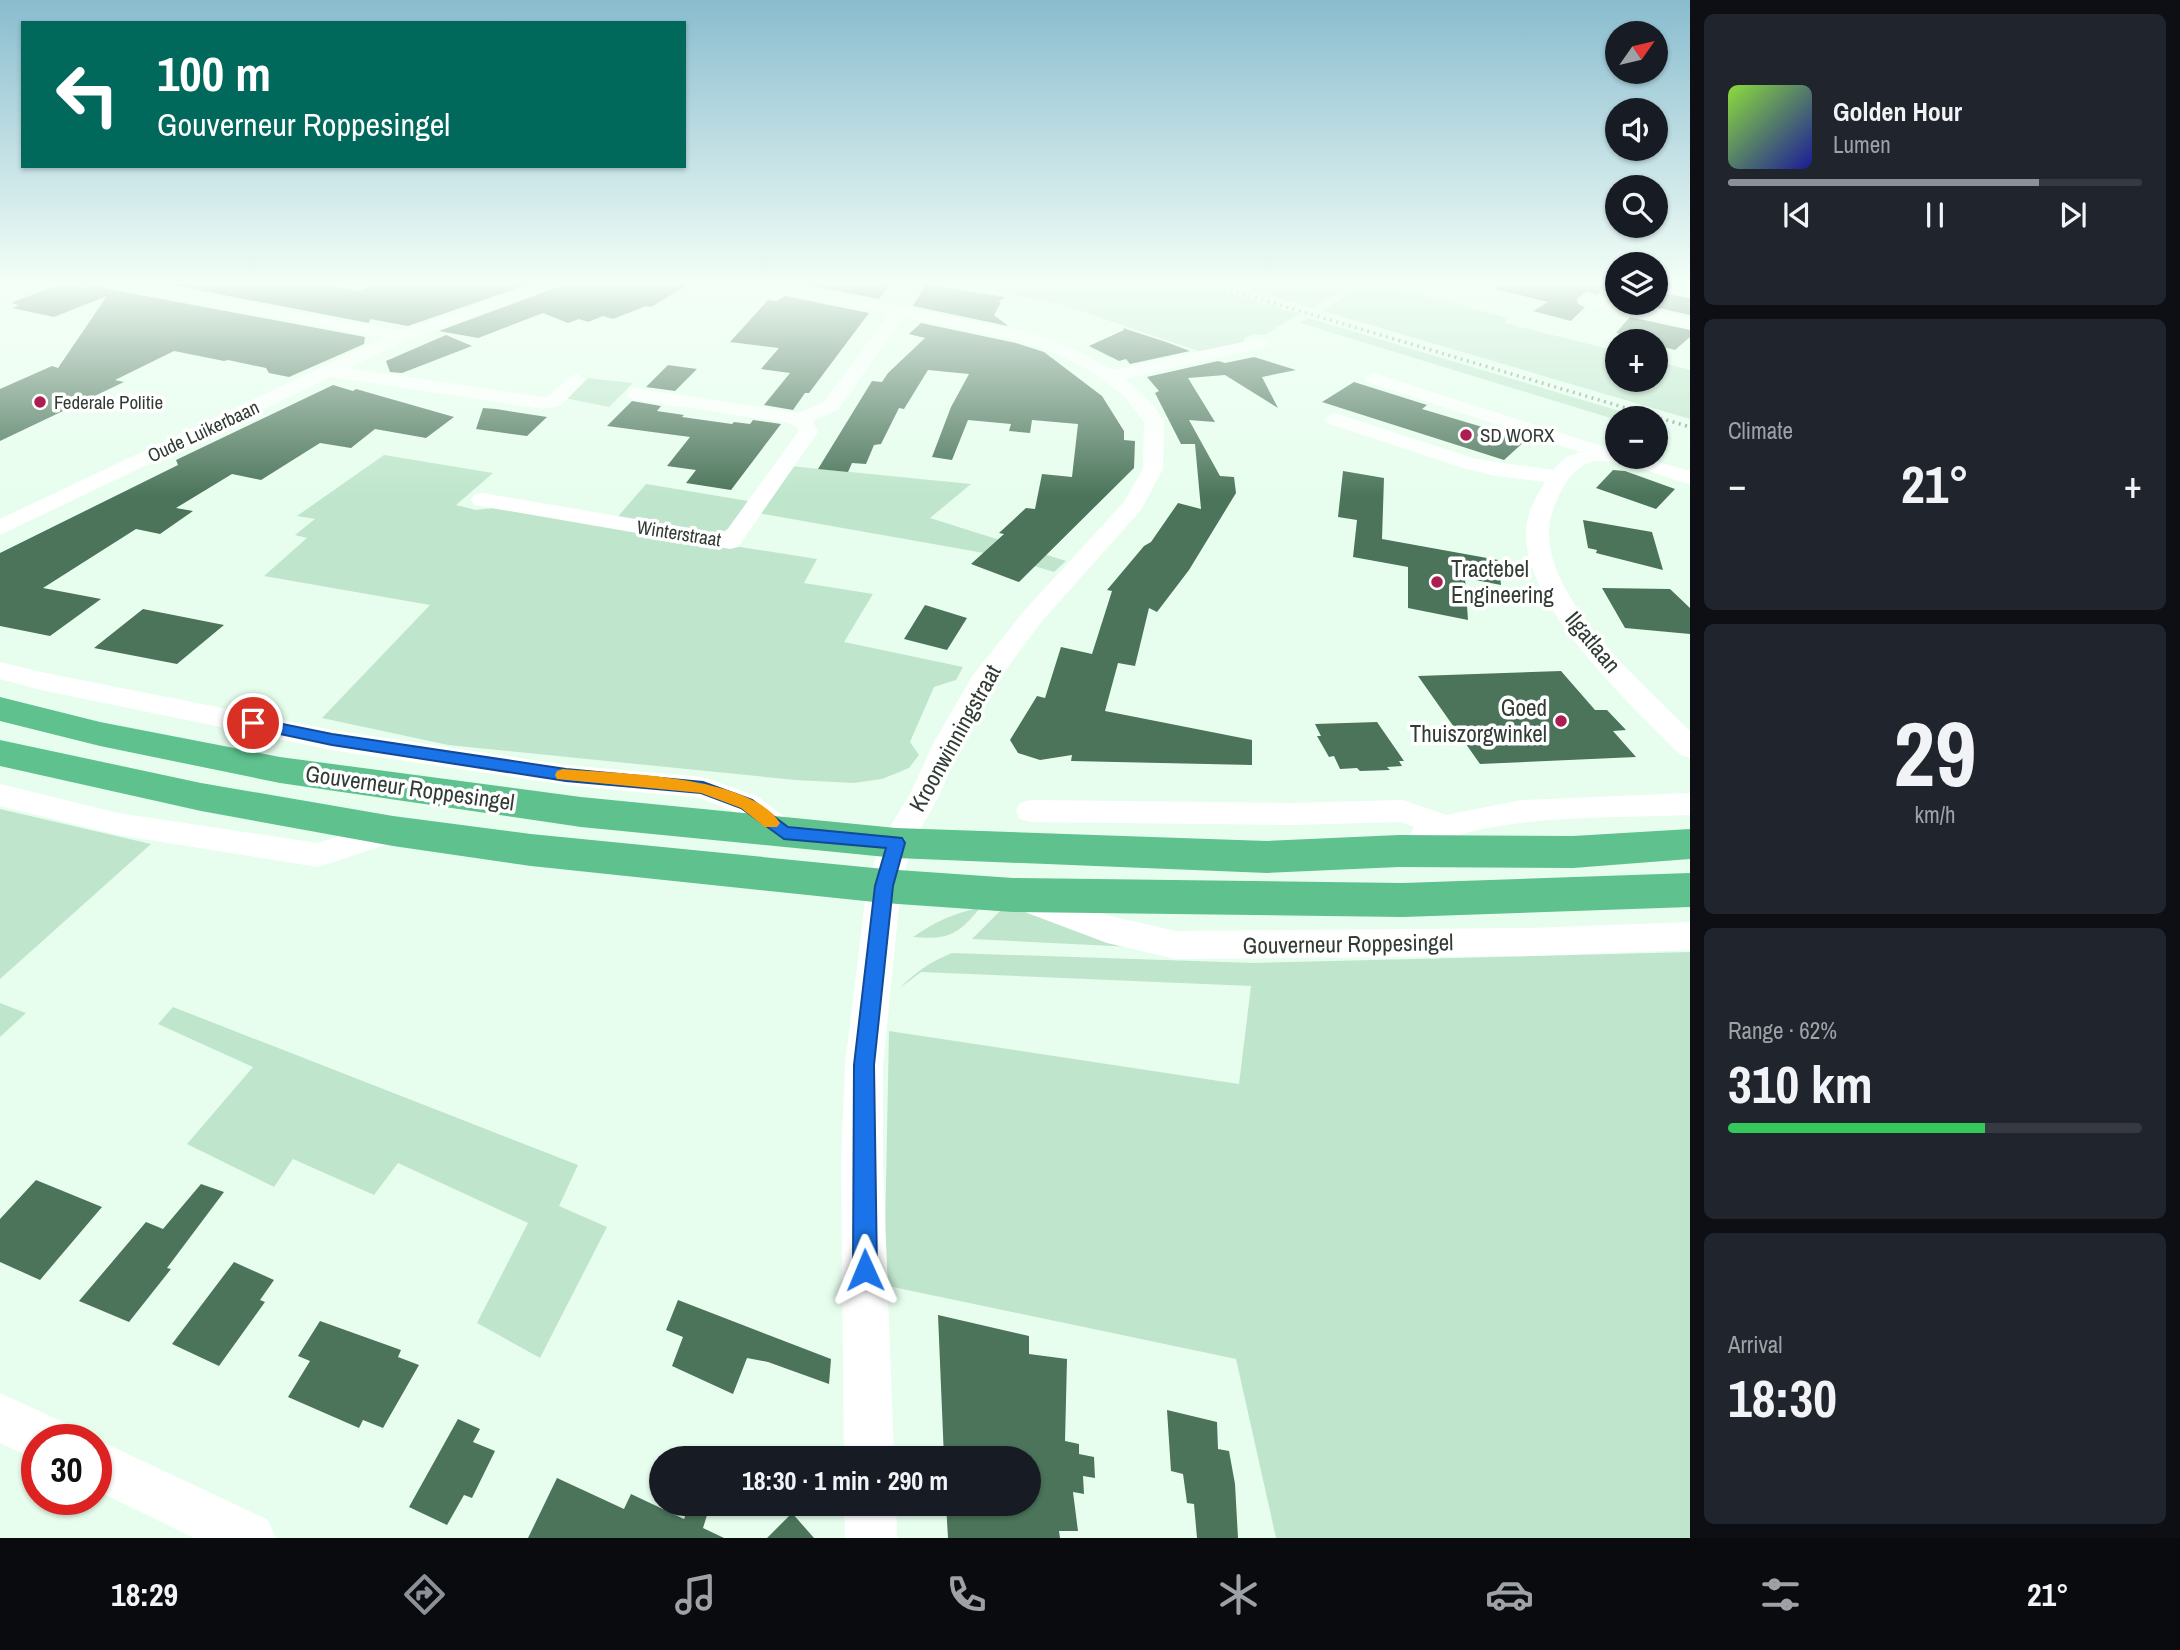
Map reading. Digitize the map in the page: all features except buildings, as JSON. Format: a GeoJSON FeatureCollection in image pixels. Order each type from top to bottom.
{"type":"FeatureCollection","features":[{"type":"Feature","properties":{"kind":"highway","name":"Gouverneur Roppesingel"},"geometry":{"type":"LineString","coordinates":[[0,709],[100,734],[281,770],[580,812],[896,843],[1267,858],[1399,851],[1573,852],[1690,844]]}},
{"type":"Feature","properties":{"kind":"highway","name":"Gouverneur Roppesingel"},"geometry":{"type":"LineString","coordinates":[[0,753],[201,797],[393,831],[531,850],[884,886],[1013,895],[1403,900],[1690,890]]}},
{"type":"Feature","properties":{"kind":"street","name":"Oude Luikerbaan"},"geometry":{"type":"LineString","coordinates":[[0,528],[368,353]]}},
{"type":"Feature","properties":{"kind":"street"},"geometry":{"type":"LineString","coordinates":[[636,394],[801,419],[831,406],[869,353]]}},
{"type":"Feature","properties":{"kind":"street","name":"Kroonwinningstraat"},"geometry":{"type":"LineString","coordinates":[[869,1446],[862,1162],[864,1065],[884,886],[896,843],[924,796],[948,742],[983,681],[1033,616],[1133,505],[1149,477],[1155,448],[1154,422],[1147,410],[1112,376],[1069,353]]}},
{"type":"Feature","properties":{"kind":"street"},"geometry":{"type":"LineString","coordinates":[[1112,376],[1217,353]]}},
{"type":"Feature","properties":{"kind":"street"},"geometry":{"type":"LineString","coordinates":[[330,371],[542,403],[554,401],[577,380]]}},
{"type":"Feature","properties":{"kind":"street"},"geometry":{"type":"LineString","coordinates":[[1373,378],[1605,453]]}},
{"type":"Feature","properties":{"kind":"street","name":"Winterstraat"},"geometry":{"type":"LineString","coordinates":[[482,500],[730,542],[808,432],[801,419]]}},
{"type":"Feature","properties":{"kind":"street"},"geometry":{"type":"LineString","coordinates":[[1335,419],[1470,464],[1507,472],[1558,477]]}},
{"type":"Feature","properties":{"kind":"street","name":"Ilgatlaan"},"geometry":{"type":"LineString","coordinates":[[1605,456],[1588,455],[1571,463],[1558,477],[1542,508],[1537,532],[1541,563],[1554,592],[1577,628],[1690,748]]}},
{"type":"Feature","properties":{"kind":"street"},"geometry":{"type":"LineString","coordinates":[[1658,469],[1690,478]]}},
{"type":"Feature","properties":{"kind":"street","name":"Gouverneur Roppesingel"},"geometry":{"type":"LineString","coordinates":[[0,670],[41,681],[332,740],[566,775],[703,788],[746,804],[784,833]]}},
{"type":"Feature","properties":{"kind":"street","name":"Gouverneur Roppesingel"},"geometry":{"type":"LineString","coordinates":[[0,794],[118,824],[318,855],[393,831]]}},
{"type":"Feature","properties":{"kind":"street","name":"Gouverneur Roppesingel"},"geometry":{"type":"LineString","coordinates":[[1399,851],[1414,838],[1443,826],[1509,812],[1690,804]]}},
{"type":"Feature","properties":{"kind":"street"},"geometry":{"type":"LineString","coordinates":[[1031,811],[1292,814],[1403,811],[1443,826]]}},
{"type":"Feature","properties":{"kind":"street","name":"Gouverneur Roppesingel"},"geometry":{"type":"LineString","coordinates":[[1013,895],[1107,929],[1176,946],[1531,942],[1690,936]]}},
{"type":"Feature","properties":{"kind":"street"},"geometry":{"type":"LineString","coordinates":[[0,1417],[21,1427]]}},
{"type":"Feature","properties":{"kind":"street"},"geometry":{"type":"LineString","coordinates":[[112,1472],[250,1538]]}},
{"type":"Feature","properties":{"kind":"street"},"geometry":{"type":"LineString","coordinates":[[870,1516],[871,1538]]}},
{"type":"Feature","properties":{"kind":"green space"},"geometry":{"type":"Polygon","coordinates":[[[1397,353],[1424,353],[1605,407],[1605,416],[1397,353]]]}},
{"type":"Feature","properties":{"kind":"green space"},"geometry":{"type":"Polygon","coordinates":[[[1465,353],[1605,353],[1605,392],[1668,392],[1668,364],[1690,370],[1690,419],[1668,413],[1668,406],[1646,406],[1465,353]]]}},
{"type":"Feature","properties":{"kind":"green space"},"geometry":{"type":"Polygon","coordinates":[[[588,378],[633,383],[609,407],[565,398],[588,378]]]}},
{"type":"Feature","properties":{"kind":"green space"},"geometry":{"type":"Polygon","coordinates":[[[384,455],[493,473],[456,505],[476,510],[493,508],[817,559],[804,583],[873,594],[844,642],[963,667],[956,680],[934,687],[910,742],[919,755],[909,768],[882,779],[854,783],[795,780],[448,745],[322,718],[430,605],[264,576],[307,538],[295,535],[315,519],[297,516],[384,455]]]}},
{"type":"Feature","properties":{"kind":"green space"},"geometry":{"type":"Polygon","coordinates":[[[790,466],[971,484],[930,518],[1066,561],[1054,572],[1001,556],[758,513],[790,466]]]}},
{"type":"Feature","properties":{"kind":"green space"},"geometry":{"type":"Polygon","coordinates":[[[646,484],[748,501],[732,525],[721,532],[692,532],[615,520],[646,484]]]}},
{"type":"Feature","properties":{"kind":"green space"},"geometry":{"type":"Polygon","coordinates":[[[0,809],[151,844],[0,979],[0,809]]]}},
{"type":"Feature","properties":{"kind":"green space"},"geometry":{"type":"Polygon","coordinates":[[[980,908],[951,934],[935,938],[913,937],[945,919],[980,908]]]}},
{"type":"Feature","properties":{"kind":"green space"},"geometry":{"type":"Polygon","coordinates":[[[1001,910],[1028,910],[1132,947],[972,939],[1001,910]]]}},
{"type":"Feature","properties":{"kind":"green space"},"geometry":{"type":"Polygon","coordinates":[[[1690,952],[1690,1538],[1276,1538],[1236,1359],[888,1286],[885,1233],[889,1031],[1239,1084],[1251,986],[921,972],[900,988],[924,967],[952,953],[1254,963],[1690,952]]]}},
{"type":"Feature","properties":{"kind":"green space"},"geometry":{"type":"Polygon","coordinates":[[[0,1003],[26,1013],[0,1037],[0,1003]]]}},
{"type":"Feature","properties":{"kind":"green space"},"geometry":{"type":"Polygon","coordinates":[[[173,1007],[578,1165],[559,1206],[607,1227],[540,1358],[477,1323],[528,1223],[398,1163],[374,1195],[293,1159],[274,1187],[187,1144],[253,1067],[158,1024],[173,1007]]]}},
{"type":"Feature","properties":{"kind":"railway"},"geometry":{"type":"LineString","coordinates":[[1440,353],[1690,427]]}},
{"type":"Feature","properties":{"kind":"slow traffic"},"geometry":{"type":"LineString","coordinates":[[563,775],[703,788],[746,804],[771,823]]}},
{"type":"Feature","properties":{"kind":"place","name":"Federale Politie"},"geometry":{"type":"Point","coordinates":[40,402]}},
{"type":"Feature","properties":{"kind":"place","name":"SD WORX"},"geometry":{"type":"Point","coordinates":[1466,435]}},
{"type":"Feature","properties":{"kind":"place","name":"Tractebel Engineering"},"geometry":{"type":"Point","coordinates":[1437,582]}},
{"type":"Feature","properties":{"kind":"place","name":"Goed Thuiszorgwinkel"},"geometry":{"type":"Point","coordinates":[1561,721]}},
{"type":"Feature","properties":{"kind":"route"},"geometry":{"type":"LineString","coordinates":[[253,723],[332,740],[566,775],[703,788],[746,804],[784,833],[896,843],[884,886],[864,1065],[862,1162],[865,1270]]}}]}
